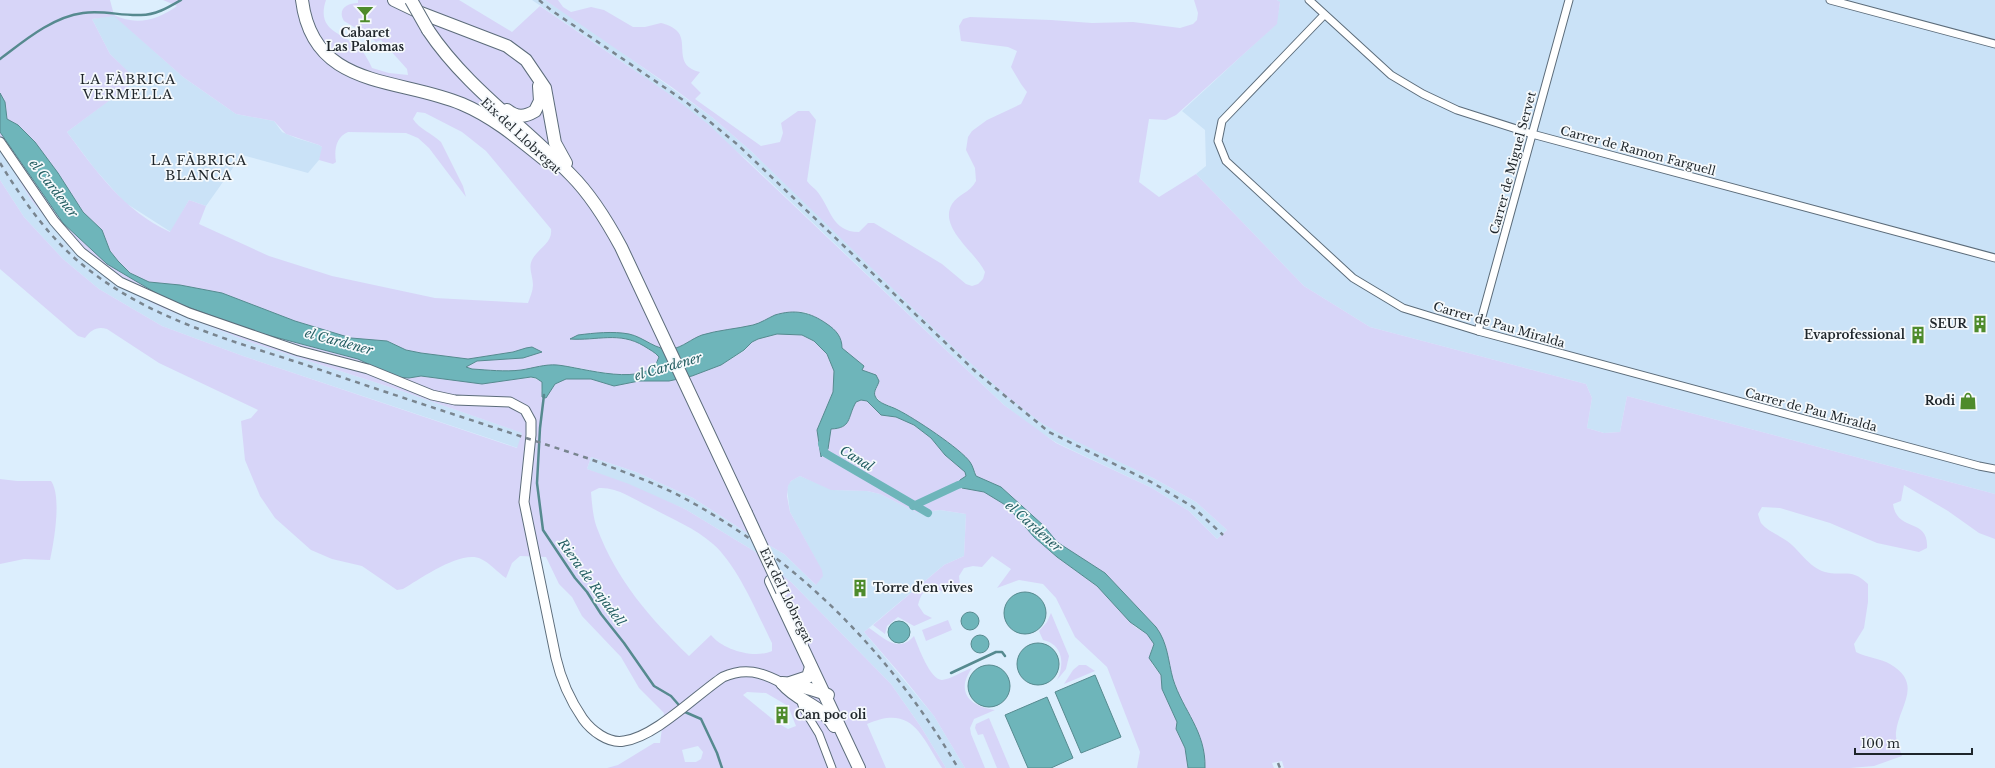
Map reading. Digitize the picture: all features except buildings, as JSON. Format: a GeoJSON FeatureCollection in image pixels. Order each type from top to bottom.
{"type":"FeatureCollection","features":[{"type":"Feature","properties":{"kind":"highway"},"geometry":{"type":"LineString","coordinates":[[302,0],[306,17],[314,38],[324,51],[338,64],[355,74],[371,80],[429,92],[463,104],[505,129],[545,160]]}},
{"type":"Feature","properties":{"kind":"highway"},"geometry":{"type":"LineString","coordinates":[[394,0],[421,13],[507,46],[526,60],[537,75],[546,92],[555,143],[566,162],[583,182],[588,194]]}},
{"type":"Feature","properties":{"kind":"highway"},"geometry":{"type":"LineString","coordinates":[[404,0],[423,29]]}},
{"type":"Feature","properties":{"kind":"highway"},"geometry":{"type":"LineString","coordinates":[[411,0],[423,29]]}},
{"type":"Feature","properties":{"kind":"highway","name":"Eix del Llobregat"},"geometry":{"type":"LineString","coordinates":[[423,29],[448,68],[491,110],[533,146],[545,160],[565,178],[583,199],[619,249]]}},
{"type":"Feature","properties":{"kind":"highway","name":"Eix del Llobregat"},"geometry":{"type":"LineString","coordinates":[[423,29],[468,79],[552,156],[588,194],[608,223],[742,512],[771,581],[846,732],[859,768]]}},
{"type":"Feature","properties":{"kind":"highway"},"geometry":{"type":"LineString","coordinates":[[468,79],[480,86],[515,116],[522,116],[535,111],[539,106],[540,92],[537,75]]}},
{"type":"Feature","properties":{"kind":"highway","name":"Eix del Llobregat"},"geometry":{"type":"LineString","coordinates":[[742,512],[782,590],[814,665]]}},
{"type":"Feature","properties":{"kind":"highway"},"geometry":{"type":"LineString","coordinates":[[786,683],[808,676],[814,665]]}},
{"type":"Feature","properties":{"kind":"highway"},"geometry":{"type":"LineString","coordinates":[[803,700],[816,700],[822,697],[826,687],[814,665]]}},
{"type":"Feature","properties":{"kind":"highway"},"geometry":{"type":"LineString","coordinates":[[786,683],[830,696],[846,732]]}},
{"type":"Feature","properties":{"kind":"highway"},"geometry":{"type":"LineString","coordinates":[[786,683],[803,700],[821,711],[830,721],[835,730],[846,732]]}},
{"type":"Feature","properties":{"kind":"highway","name":"Eix del Llobregat"},"geometry":{"type":"LineString","coordinates":[[846,732],[868,768]]}},
{"type":"Feature","properties":{"kind":"street","name":"Carrer de Ramon Farguell"},"geometry":{"type":"LineString","coordinates":[[1309,0],[1391,75],[1422,94],[1457,110],[1532,134],[1995,258]]}},
{"type":"Feature","properties":{"kind":"street","name":"Carrer de Miguel Servet"},"geometry":{"type":"LineString","coordinates":[[1478,331],[1569,0]]}},
{"type":"Feature","properties":{"kind":"street"},"geometry":{"type":"LineString","coordinates":[[1830,0],[1995,44]]}},
{"type":"Feature","properties":{"kind":"street","name":"Carrer de Pau Miralda"},"geometry":{"type":"LineString","coordinates":[[1324,15],[1222,121],[1218,141],[1226,161],[1353,278],[1403,308],[1478,331],[1963,462],[1995,469]]}},
{"type":"Feature","properties":{"kind":"street"},"geometry":{"type":"LineString","coordinates":[[0,142],[54,221],[81,252],[120,282],[189,314],[300,351],[368,369],[432,395],[455,400],[510,402],[525,410],[531,421],[531,435],[524,502],[561,679],[581,716],[590,728],[609,739],[622,742],[651,731],[714,684],[729,675],[744,670],[758,672],[786,683]]}},
{"type":"Feature","properties":{"kind":"street"},"geometry":{"type":"LineString","coordinates":[[803,700],[803,708],[819,734],[832,768]]}},
{"type":"Feature","properties":{"kind":"shaded area"},"geometry":{"type":"Polygon","coordinates":[[[0,0],[110,0],[114,15],[139,21],[155,18],[177,6],[163,0],[326,0],[324,11],[328,26],[361,50],[372,68],[389,73],[408,75],[407,69],[381,40],[376,42],[363,29],[354,27],[344,21],[342,17],[342,10],[344,8],[350,4],[358,3],[358,0],[459,0],[512,32],[540,6],[669,94],[708,124],[1004,405],[1056,443],[1152,488],[1189,511],[1217,539],[1227,530],[1196,502],[1155,479],[1043,424],[1008,397],[953,347],[752,152],[713,118],[673,88],[545,0],[558,0],[563,7],[571,12],[591,7],[604,10],[633,27],[645,27],[661,23],[674,29],[681,37],[684,60],[687,65],[700,72],[691,83],[701,93],[695,99],[761,146],[780,142],[783,133],[781,123],[798,111],[809,111],[816,120],[807,181],[821,197],[837,223],[850,231],[859,232],[868,223],[874,223],[942,264],[966,284],[972,286],[978,284],[983,279],[985,272],[954,231],[950,222],[949,213],[952,204],[957,198],[971,188],[976,181],[975,168],[966,150],[968,137],[972,131],[987,120],[1021,104],[1027,92],[1011,67],[1017,51],[1008,47],[961,41],[959,26],[963,19],[970,17],[1092,23],[1133,22],[1180,28],[1193,24],[1197,20],[1198,13],[1194,0],[1277,0],[1280,2],[1277,24],[1176,115],[1166,120],[1149,119],[1139,182],[1159,197],[1196,174],[1304,286],[1370,327],[1586,384],[1592,398],[1587,428],[1604,433],[1620,432],[1627,396],[1995,494],[1995,539],[1979,533],[1948,511],[1904,485],[1901,501],[1893,504],[1900,519],[1923,532],[1926,538],[1927,548],[1919,552],[1877,543],[1830,523],[1780,508],[1762,507],[1758,514],[1761,523],[1764,526],[1792,545],[1819,570],[1831,573],[1851,574],[1862,579],[1868,584],[1868,602],[1864,628],[1854,644],[1856,652],[1890,664],[1906,679],[1908,687],[1907,696],[1896,732],[1897,741],[1902,756],[1874,766],[1850,768],[1284,768],[1282,761],[1272,763],[1274,768],[1205,768],[1202,743],[1177,690],[1163,639],[1156,627],[1105,573],[1056,542],[1044,526],[1001,487],[976,476],[970,462],[951,445],[898,409],[882,403],[874,395],[878,385],[862,370],[864,366],[841,348],[808,313],[786,313],[753,325],[716,332],[693,339],[671,349],[660,348],[640,337],[623,333],[584,334],[578,335],[571,339],[608,337],[626,338],[644,346],[659,357],[653,367],[642,373],[629,374],[613,374],[557,365],[515,371],[472,369],[466,367],[477,361],[523,358],[526,348],[513,352],[468,359],[406,350],[387,341],[351,338],[295,321],[222,293],[180,285],[149,282],[130,273],[110,251],[102,230],[83,212],[58,173],[35,142],[18,125],[7,119],[5,102],[0,93],[0,0]],[[114,16],[92,19],[110,54],[137,80],[67,132],[112,189],[139,213],[154,223],[170,232],[189,200],[206,206],[199,224],[269,256],[332,276],[435,298],[528,303],[533,287],[531,263],[550,238],[551,229],[486,151],[462,132],[425,113],[417,112],[413,119],[419,126],[441,142],[463,186],[466,197],[429,148],[418,138],[406,133],[348,132],[338,141],[335,153],[336,162],[333,164],[319,160],[322,147],[319,145],[286,134],[274,121],[236,114],[183,77],[114,16]]]}},
{"type":"Feature","properties":{"kind":"shaded area"},"geometry":{"type":"Polygon","coordinates":[[[532,0],[545,0],[591,30],[713,118],[752,152],[859,254],[1043,424],[1155,479],[1196,502],[1227,530],[1217,539],[1189,511],[1152,488],[1057,443],[1038,431],[1004,405],[746,159],[631,68],[532,0]]]}},
{"type":"Feature","properties":{"kind":"shaded area"},"geometry":{"type":"Polygon","coordinates":[[[1277,0],[1995,0],[1995,494],[1627,396],[1620,432],[1604,433],[1587,428],[1592,398],[1586,384],[1370,327],[1304,286],[1196,174],[1206,166],[1205,130],[1182,111],[1276,24],[1280,3],[1277,0]]]}},
{"type":"Feature","properties":{"kind":"shaded area"},"geometry":{"type":"Polygon","coordinates":[[[114,15],[183,77],[236,114],[274,121],[282,132],[322,147],[319,160],[308,173],[242,155],[206,206],[189,200],[171,232],[124,202],[94,168],[67,132],[136,80],[110,54],[92,19],[114,15]]]}},
{"type":"Feature","properties":{"kind":"shaded area"},"geometry":{"type":"Polygon","coordinates":[[[0,132],[63,223],[107,264],[256,332],[358,359],[409,378],[421,376],[464,380],[511,380],[529,377],[538,379],[542,382],[541,391],[546,398],[555,384],[566,379],[591,379],[614,386],[639,381],[669,381],[692,376],[721,365],[744,351],[752,342],[758,339],[777,334],[802,335],[814,341],[827,354],[834,371],[833,392],[817,430],[821,456],[828,449],[831,429],[842,427],[846,424],[856,402],[861,400],[867,400],[881,415],[896,417],[914,425],[931,438],[945,455],[966,472],[966,476],[960,480],[962,488],[984,492],[1007,506],[1057,557],[1097,586],[1135,627],[1147,634],[1154,644],[1151,650],[1152,664],[1161,675],[1162,689],[1177,722],[1176,729],[1185,748],[1188,768],[1137,768],[1140,752],[1107,667],[1075,637],[1056,598],[1043,584],[1019,580],[997,588],[1011,569],[992,556],[982,567],[973,566],[964,568],[959,576],[960,586],[945,593],[935,589],[930,589],[924,592],[918,605],[924,614],[932,618],[914,626],[898,617],[887,626],[885,634],[873,625],[944,565],[964,556],[966,514],[940,510],[918,513],[880,494],[867,491],[831,490],[800,476],[791,481],[788,486],[787,496],[790,512],[822,570],[823,576],[816,585],[784,554],[744,531],[693,498],[636,472],[591,457],[587,469],[629,484],[685,509],[754,551],[792,583],[891,684],[921,727],[946,768],[942,768],[928,744],[914,726],[905,720],[895,718],[882,719],[867,724],[886,768],[607,768],[618,765],[654,743],[660,743],[664,713],[639,688],[621,657],[582,616],[572,597],[559,584],[546,557],[520,556],[512,563],[506,578],[481,559],[473,557],[463,558],[441,566],[403,589],[397,590],[362,566],[332,559],[311,550],[275,518],[260,496],[245,460],[241,421],[251,418],[258,410],[159,363],[107,329],[94,329],[85,338],[78,336],[0,269],[0,180],[24,217],[63,259],[99,289],[162,326],[243,356],[517,448],[522,433],[399,390],[253,343],[165,309],[126,290],[72,250],[32,201],[0,149],[0,132]],[[599,488],[591,492],[594,515],[597,528],[614,565],[648,613],[689,656],[711,635],[723,645],[739,652],[757,654],[772,651],[772,643],[739,577],[722,553],[713,544],[690,528],[619,491],[599,488]],[[747,692],[743,695],[776,722],[788,729],[796,726],[788,706],[766,693],[747,692]],[[698,746],[682,750],[685,762],[696,762],[701,759],[703,752],[698,746]]]}},
{"type":"Feature","properties":{"kind":"shaded area"},"geometry":{"type":"Polygon","coordinates":[[[0,149],[32,201],[72,250],[165,309],[253,343],[399,390],[523,433],[518,448],[243,356],[162,326],[99,289],[63,259],[24,217],[0,180],[0,149]]]}},
{"type":"Feature","properties":{"kind":"shaded area"},"geometry":{"type":"Polygon","coordinates":[[[591,457],[636,472],[693,498],[744,531],[784,554],[816,585],[816,560],[790,512],[787,489],[789,483],[800,476],[834,490],[867,491],[880,494],[918,513],[940,510],[966,514],[964,556],[944,565],[864,632],[934,716],[965,768],[946,768],[921,727],[891,684],[792,583],[754,551],[685,509],[587,469],[591,457]]]}},
{"type":"Feature","properties":{"kind":"shaded area"},"geometry":{"type":"Polygon","coordinates":[[[0,479],[17,481],[51,481],[56,497],[57,508],[50,560],[24,559],[0,564],[0,479]]]}},
{"type":"Feature","properties":{"kind":"shaded area"},"geometry":{"type":"Polygon","coordinates":[[[1051,613],[1069,656],[1066,669],[1057,680],[1061,668],[1058,650],[1050,642],[1043,640],[1039,631],[1047,622],[1051,613]]]}},
{"type":"Feature","properties":{"kind":"shaded area"},"geometry":{"type":"Polygon","coordinates":[[[948,620],[952,630],[926,641],[922,630],[948,620]]]}},
{"type":"Feature","properties":{"kind":"shaded area"},"geometry":{"type":"Polygon","coordinates":[[[869,628],[886,640],[897,644],[902,644],[914,636],[925,662],[933,675],[938,679],[942,680],[953,677],[972,668],[965,684],[965,691],[968,697],[978,706],[995,710],[974,719],[970,728],[985,768],[965,768],[934,716],[864,632],[869,628]]]}},
{"type":"Feature","properties":{"kind":"shaded area"},"geometry":{"type":"Polygon","coordinates":[[[1079,665],[1086,665],[1095,671],[1064,684],[1073,670],[1079,665]]]}},
{"type":"Feature","properties":{"kind":"shaded area"},"geometry":{"type":"Polygon","coordinates":[[[989,718],[1010,768],[997,768],[983,734],[978,735],[975,728],[976,724],[989,718]]]}},
{"type":"Feature","properties":{"kind":"water","name":"el Cardener"},"geometry":{"type":"Polygon","coordinates":[[[0,93],[5,102],[7,119],[18,125],[35,142],[58,173],[83,212],[102,230],[110,251],[130,273],[149,282],[180,285],[222,293],[295,321],[351,338],[387,341],[406,350],[468,359],[513,352],[532,347],[542,352],[523,358],[477,361],[466,367],[496,371],[515,371],[557,365],[597,372],[629,375],[643,372],[653,367],[659,357],[654,352],[635,341],[626,339],[570,339],[584,334],[623,333],[629,334],[661,348],[672,349],[680,347],[702,335],[753,325],[782,313],[796,312],[808,314],[821,320],[836,331],[840,337],[842,348],[864,366],[862,370],[876,375],[879,381],[875,390],[875,396],[879,401],[898,410],[937,434],[965,456],[972,465],[976,476],[1001,487],[1044,526],[1057,542],[1105,573],[1156,627],[1163,639],[1177,690],[1202,743],[1205,768],[1188,768],[1185,748],[1176,729],[1177,722],[1162,689],[1161,675],[1149,658],[1154,644],[1147,634],[1130,622],[1097,586],[1057,557],[1034,537],[1007,506],[984,492],[962,488],[959,483],[960,480],[966,476],[965,472],[945,455],[931,438],[914,425],[896,417],[881,415],[867,401],[861,400],[856,402],[846,424],[842,427],[831,429],[828,449],[821,457],[817,430],[833,392],[834,371],[827,354],[814,341],[802,335],[777,334],[758,339],[721,365],[692,376],[669,381],[639,381],[614,386],[591,379],[566,379],[555,384],[546,398],[542,397],[542,382],[531,377],[482,384],[421,376],[409,378],[395,377],[358,359],[256,332],[166,299],[107,264],[63,223],[0,132],[0,93]]]}},
{"type":"Feature","properties":{"kind":"water"},"geometry":{"type":"Polygon","coordinates":[[[1021,592],[1029,592],[1037,595],[1043,601],[1046,613],[1043,625],[1037,631],[1029,634],[1021,634],[1013,631],[1007,625],[1004,617],[1004,609],[1007,601],[1013,595],[1021,592]]]}},
{"type":"Feature","properties":{"kind":"water"},"geometry":{"type":"Polygon","coordinates":[[[970,612],[976,615],[979,621],[976,627],[970,630],[964,627],[961,621],[964,615],[970,612]]]}},
{"type":"Feature","properties":{"kind":"water"},"geometry":{"type":"Polygon","coordinates":[[[899,621],[907,624],[910,632],[907,640],[899,643],[891,640],[888,632],[891,624],[899,621]]]}},
{"type":"Feature","properties":{"kind":"water"},"geometry":{"type":"Polygon","coordinates":[[[980,635],[986,638],[989,644],[986,650],[980,653],[974,650],[971,644],[974,638],[980,635]]]}},
{"type":"Feature","properties":{"kind":"water"},"geometry":{"type":"Polygon","coordinates":[[[1034,643],[1042,643],[1050,646],[1056,652],[1059,664],[1056,676],[1050,682],[1042,685],[1034,685],[1026,682],[1020,676],[1017,668],[1017,660],[1020,652],[1026,646],[1034,643]]]}},
{"type":"Feature","properties":{"kind":"water"},"geometry":{"type":"Polygon","coordinates":[[[985,665],[993,665],[1001,668],[1007,674],[1010,686],[1007,698],[1001,704],[993,707],[985,707],[977,704],[971,698],[968,690],[968,682],[971,674],[977,668],[985,665]]]}},
{"type":"Feature","properties":{"kind":"water"},"geometry":{"type":"Polygon","coordinates":[[[1095,675],[1121,737],[1081,753],[1055,692],[1095,675]]]}},
{"type":"Feature","properties":{"kind":"water"},"geometry":{"type":"Polygon","coordinates":[[[1047,697],[1073,758],[1051,768],[1028,768],[1005,715],[1047,697]]]}},
{"type":"Feature","properties":{"kind":"waterway"},"geometry":{"type":"LineString","coordinates":[[0,59],[39,31],[60,19],[72,15],[90,12],[147,15],[162,10],[181,0]]}},
{"type":"Feature","properties":{"kind":"waterway","name":"Riera de Rajadell"},"geometry":{"type":"LineString","coordinates":[[544,395],[540,428],[537,483],[543,530],[575,578],[587,592],[601,614],[624,643],[654,686],[671,696],[685,712],[701,719],[717,753],[722,768]]}},
{"type":"Feature","properties":{"kind":"waterway","name":"Canal"},"geometry":{"type":"LineString","coordinates":[[822,444],[825,453],[928,513]]}},
{"type":"Feature","properties":{"kind":"waterway","name":"Canal"},"geometry":{"type":"LineString","coordinates":[[913,506],[958,485],[969,482]]}},
{"type":"Feature","properties":{"kind":"waterway"},"geometry":{"type":"LineString","coordinates":[[951,673],[996,652],[1002,652],[1005,656]]}},
{"type":"Feature","properties":{"kind":"railway"},"geometry":{"type":"LineString","coordinates":[[539,0],[551,10],[686,102],[738,145],[976,372],[1049,432],[1153,483],[1193,507],[1223,535]]}},
{"type":"Feature","properties":{"kind":"railway"},"geometry":{"type":"LineString","coordinates":[[0,163],[29,207],[63,247],[89,270],[140,303],[167,316],[223,338],[590,459],[637,477],[682,497],[724,522],[765,550],[803,580],[839,613],[872,649],[903,687],[932,726],[958,768]]}},
{"type":"Feature","properties":{"kind":"railway"},"geometry":{"type":"LineString","coordinates":[[1278,763],[1280,768]]}},
{"type":"Feature","properties":{"kind":"place","name":"Cabaret Las Palomas"},"geometry":{"type":"Point","coordinates":[365,14]}},
{"type":"Feature","properties":{"kind":"place","name":"SEUR"},"geometry":{"type":"Point","coordinates":[1980,324]}},
{"type":"Feature","properties":{"kind":"place","name":"Evaprofessional"},"geometry":{"type":"Point","coordinates":[1918,335]}},
{"type":"Feature","properties":{"kind":"place","name":"Rodi"},"geometry":{"type":"Point","coordinates":[1968,401]}},
{"type":"Feature","properties":{"kind":"place","name":"Torre d'en vives"},"geometry":{"type":"Point","coordinates":[860,588]}},
{"type":"Feature","properties":{"kind":"place","name":"Can poc oli"},"geometry":{"type":"Point","coordinates":[782,715]}},
{"type":"Feature","properties":{"kind":"district","name":"LA FÀBRICA VERMELLA"},"geometry":{"type":"Point","coordinates":[128,86]}},
{"type":"Feature","properties":{"kind":"district","name":"LA FÀBRICA BLANCA"},"geometry":{"type":"Point","coordinates":[199,168]}}]}
